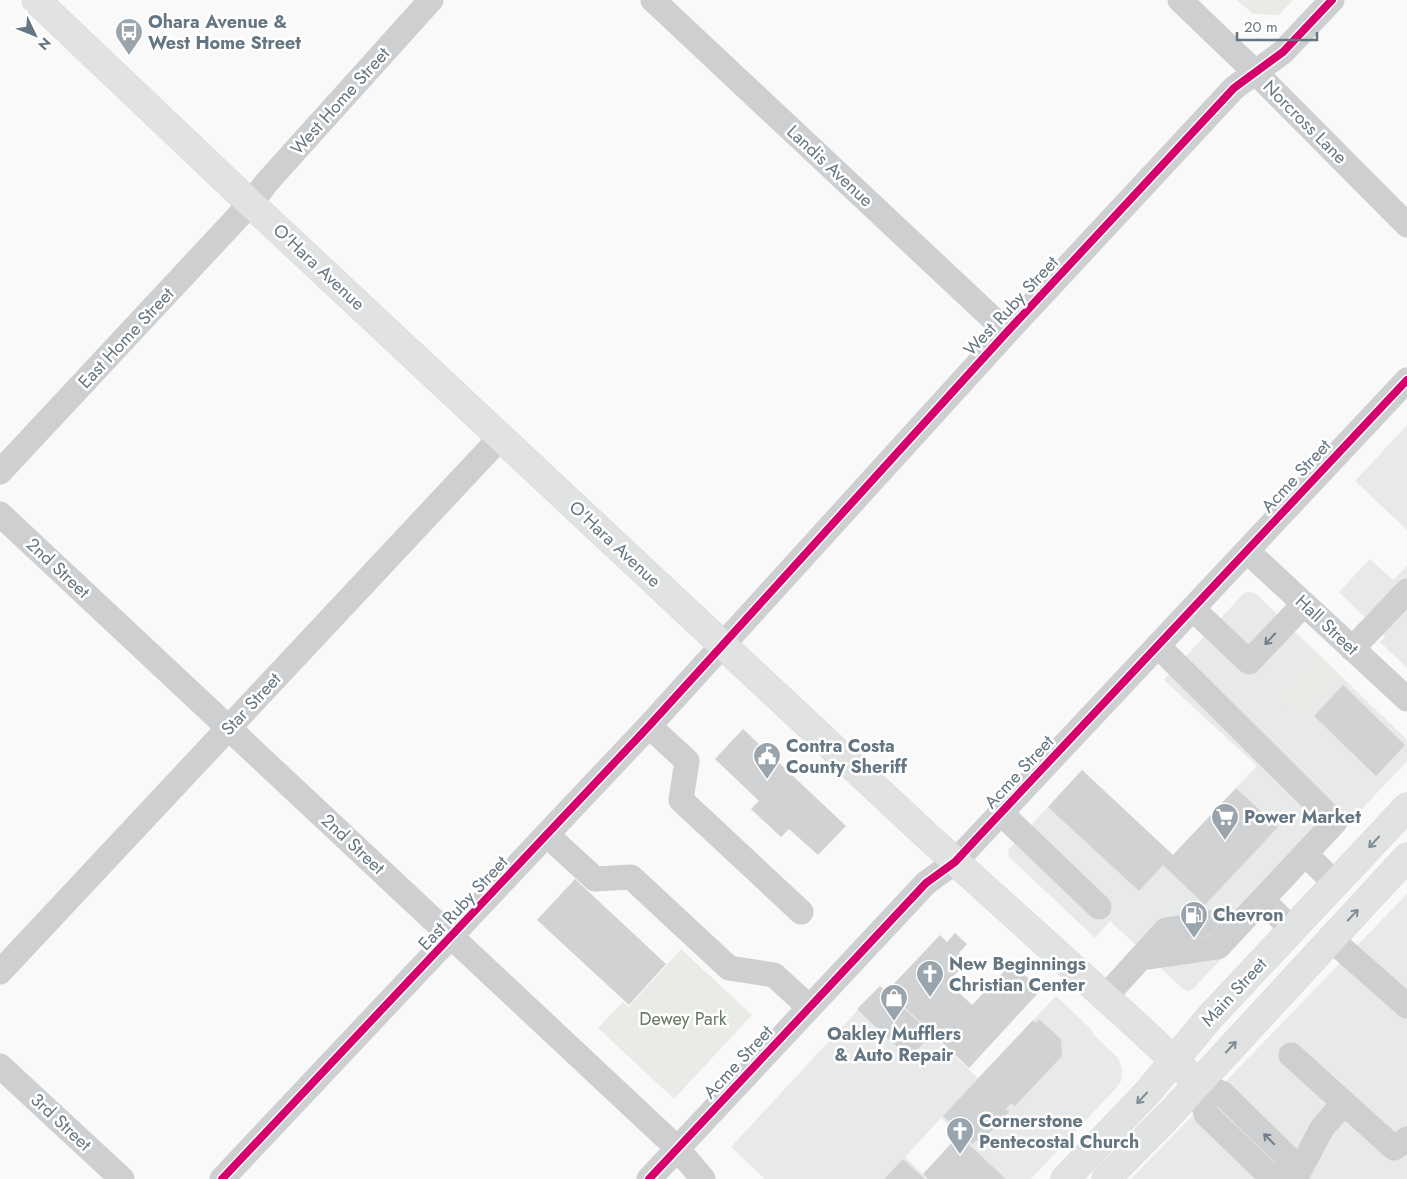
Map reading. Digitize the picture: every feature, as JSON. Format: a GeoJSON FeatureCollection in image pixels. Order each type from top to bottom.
{"type":"FeatureCollection","features":[{"type":"Feature","properties":{"kind":"main road","name":"O'Hara Avenue"},"geometry":{"type":"LineString","coordinates":[[36,0],[722,645],[955,862],[1198,1083]]}},
{"type":"Feature","properties":{"kind":"main road","name":"Main Street"},"geometry":{"type":"LineString","coordinates":[[1065,1179],[1147,1093],[1210,1016],[1407,807]]}},
{"type":"Feature","properties":{"kind":"main road","name":"Main Street"},"geometry":{"type":"LineString","coordinates":[[1106,1179],[1198,1083],[1407,857]]}},
{"type":"Feature","properties":{"kind":"street","name":"West Home Street"},"geometry":{"type":"LineString","coordinates":[[251,203],[267,182],[431,0]]}},
{"type":"Feature","properties":{"kind":"street","name":"Landis Avenue"},"geometry":{"type":"LineString","coordinates":[[653,0],[1007,332]]}},
{"type":"Feature","properties":{"kind":"street","name":"Norcross Lane"},"geometry":{"type":"LineString","coordinates":[[1180,0],[1256,72],[1407,224]]}},
{"type":"Feature","properties":{"kind":"street","name":"West Ruby Street"},"geometry":{"type":"LineString","coordinates":[[722,645],[1007,332],[1234,88],[1283,52],[1332,0]]}},
{"type":"Feature","properties":{"kind":"street","name":"East Home Street"},"geometry":{"type":"LineString","coordinates":[[0,472],[251,203]]}},
{"type":"Feature","properties":{"kind":"street","name":"Acme Street"},"geometry":{"type":"LineString","coordinates":[[649,1179],[926,883],[955,862],[1407,380]]}},
{"type":"Feature","properties":{"kind":"street","name":"Star Street"},"geometry":{"type":"LineString","coordinates":[[0,972],[501,437]]}},
{"type":"Feature","properties":{"kind":"street","name":"2nd Street"},"geometry":{"type":"LineString","coordinates":[[0,514],[677,1148],[702,1179]]}},
{"type":"Feature","properties":{"kind":"street","name":"Hall Street"},"geometry":{"type":"LineString","coordinates":[[1247,551],[1407,700]]}},
{"type":"Feature","properties":{"kind":"street"},"geometry":{"type":"LineString","coordinates":[[1352,649],[1407,591]]}},
{"type":"Feature","properties":{"kind":"street"},"geometry":{"type":"LineString","coordinates":[[1193,609],[1249,662],[1304,604]]}},
{"type":"Feature","properties":{"kind":"street","name":"East Ruby Street"},"geometry":{"type":"LineString","coordinates":[[222,1179],[548,835],[722,645]]}},
{"type":"Feature","properties":{"kind":"street"},"geometry":{"type":"LineString","coordinates":[[1105,998],[1166,930],[1214,922],[1234,930],[1335,822],[1158,646]]}},
{"type":"Feature","properties":{"kind":"street"},"geometry":{"type":"LineString","coordinates":[[649,726],[687,760],[681,800],[801,912]]}},
{"type":"Feature","properties":{"kind":"street"},"geometry":{"type":"LineString","coordinates":[[1001,813],[1099,907]]}},
{"type":"Feature","properties":{"kind":"street"},"geometry":{"type":"LineString","coordinates":[[548,835],[595,879],[630,877],[730,968],[774,975],[809,1008]]}},
{"type":"Feature","properties":{"kind":"street"},"geometry":{"type":"LineString","coordinates":[[1305,854],[1335,883]]}},
{"type":"Feature","properties":{"kind":"street"},"geometry":{"type":"LineString","coordinates":[[1262,900],[1292,929]]}},
{"type":"Feature","properties":{"kind":"street"},"geometry":{"type":"LineString","coordinates":[[1332,939],[1407,1006]]}},
{"type":"Feature","properties":{"kind":"street"},"geometry":{"type":"LineString","coordinates":[[1291,1055],[1394,1148],[1407,1139]]}},
{"type":"Feature","properties":{"kind":"street","name":"3rd Street"},"geometry":{"type":"LineString","coordinates":[[0,1066],[122,1179]]}},
{"type":"Feature","properties":{"kind":"street"},"geometry":{"type":"LineString","coordinates":[[1198,1083],[1206,1114],[1270,1174],[1287,1179]]}},
{"type":"Feature","properties":{"kind":"street"},"geometry":{"type":"LineString","coordinates":[[1198,1083],[1224,1094],[1287,1157],[1294,1179]]}},
{"type":"Feature","properties":{"kind":"street"},"geometry":{"type":"LineString","coordinates":[[1294,1179],[1322,1128],[1344,1103]]}},
{"type":"Feature","properties":{"kind":"shaded area"},"geometry":{"type":"Polygon","coordinates":[[[1407,425],[1407,530],[1355,481],[1407,425]]]}},
{"type":"Feature","properties":{"kind":"shaded area"},"geometry":{"type":"Polygon","coordinates":[[[1370,559],[1393,580],[1407,566],[1407,668],[1380,642],[1385,637],[1339,592],[1370,559]]]}},
{"type":"Feature","properties":{"kind":"shaded area"},"geometry":{"type":"Polygon","coordinates":[[[1244,593],[1255,593],[1405,738],[1407,743],[1407,761],[1193,989],[1187,991],[1110,921],[1095,938],[1009,857],[1008,853],[1009,849],[1082,770],[1173,855],[1257,766],[1164,680],[1244,593]]]}},
{"type":"Feature","properties":{"kind":"shaded area"},"geometry":{"type":"Polygon","coordinates":[[[1407,894],[1407,1179],[1131,1179],[1407,894]]]}},
{"type":"Feature","properties":{"kind":"shaded area"},"geometry":{"type":"Polygon","coordinates":[[[880,986],[978,1078],[1056,996],[1118,1058],[1122,1069],[1121,1081],[1031,1179],[1006,1179],[941,1118],[905,1157],[928,1179],[765,1179],[731,1147],[880,986]]]}},
{"type":"Feature","properties":{"kind":"green space"},"geometry":{"type":"Polygon","coordinates":[[[1237,0],[1293,0],[1279,15],[1253,14],[1237,0]]]}},
{"type":"Feature","properties":{"kind":"green space"},"geometry":{"type":"Polygon","coordinates":[[[1318,655],[1340,676],[1301,717],[1279,696],[1318,655]]]}},
{"type":"Feature","properties":{"kind":"green space","name":"Dewey Park"},"geometry":{"type":"Polygon","coordinates":[[[681,949],[752,1015],[674,1099],[598,1028],[623,1002],[629,1007],[681,949]]]}},
{"type":"Feature","properties":{"kind":"building"},"geometry":{"type":"Polygon","coordinates":[[[1343,685],[1405,745],[1376,776],[1314,716],[1343,685]]]}},
{"type":"Feature","properties":{"kind":"building","name":"Contra Costa County Sheriff"},"geometry":{"type":"Polygon","coordinates":[[[743,729],[846,826],[818,855],[789,829],[781,837],[751,809],[759,801],[715,759],[743,729]]]}},
{"type":"Feature","properties":{"kind":"building"},"geometry":{"type":"Polygon","coordinates":[[[1082,770],[1173,855],[1236,788],[1278,827],[1205,905],[1163,865],[1139,891],[1048,807],[1082,770]]]}},
{"type":"Feature","properties":{"kind":"building"},"geometry":{"type":"Polygon","coordinates":[[[575,879],[666,964],[629,1005],[537,920],[575,879]]]}},
{"type":"Feature","properties":{"kind":"building","name":"New Beginnings Christian Center"},"geometry":{"type":"Polygon","coordinates":[[[955,933],[967,944],[959,953],[968,961],[948,982],[972,1005],[1012,963],[1041,990],[969,1068],[887,991],[940,935],[947,942],[955,933]]]}},
{"type":"Feature","properties":{"kind":"building","name":"Oakley Mufflers & Auto Repair"},"geometry":{"type":"Polygon","coordinates":[[[880,986],[932,1034],[909,1058],[857,1009],[880,986]]]}},
{"type":"Feature","properties":{"kind":"building"},"geometry":{"type":"Polygon","coordinates":[[[1039,1019],[1061,1039],[1062,1056],[1015,1106],[1011,1103],[1006,1109],[1009,1112],[980,1143],[976,1140],[973,1144],[943,1116],[1033,1020],[1036,1023],[1039,1019]]]}},
{"type":"Feature","properties":{"kind":"building","name":"Cornerstone Pentecostal Church"},"geometry":{"type":"Polygon","coordinates":[[[959,1135],[1006,1179],[928,1179],[923,1174],[959,1135]]]}},
{"type":"Feature","properties":{"kind":"building"},"geometry":{"type":"Polygon","coordinates":[[[903,1159],[925,1179],[884,1179],[903,1159]]]}},
{"type":"Feature","properties":{"kind":"cycle path"},"geometry":{"type":"LineString","coordinates":[[222,1179],[649,726],[1007,332],[1234,88],[1283,52],[1332,0]]}},
{"type":"Feature","properties":{"kind":"cycle path"},"geometry":{"type":"LineString","coordinates":[[649,1179],[926,883],[955,862],[1407,380]]}},
{"type":"Feature","properties":{"kind":"place","name":"Ohara Avenue & West Home Street"},"geometry":{"type":"Point","coordinates":[129,56]}},
{"type":"Feature","properties":{"kind":"place","name":"Contra Costa County Sheriff"},"geometry":{"type":"Point","coordinates":[767,780]}},
{"type":"Feature","properties":{"kind":"place","name":"Power Market"},"geometry":{"type":"Point","coordinates":[1225,841]}},
{"type":"Feature","properties":{"kind":"place","name":"Chevron"},"geometry":{"type":"Point","coordinates":[1194,939]}},
{"type":"Feature","properties":{"kind":"place","name":"New Beginnings Christian Center"},"geometry":{"type":"Point","coordinates":[930,998]}},
{"type":"Feature","properties":{"kind":"place","name":"Oakley Mufflers & Auto Repair"},"geometry":{"type":"Point","coordinates":[894,1022]}},
{"type":"Feature","properties":{"kind":"place","name":"Cornerstone Pentecostal Church"},"geometry":{"type":"Point","coordinates":[960,1155]}}]}
